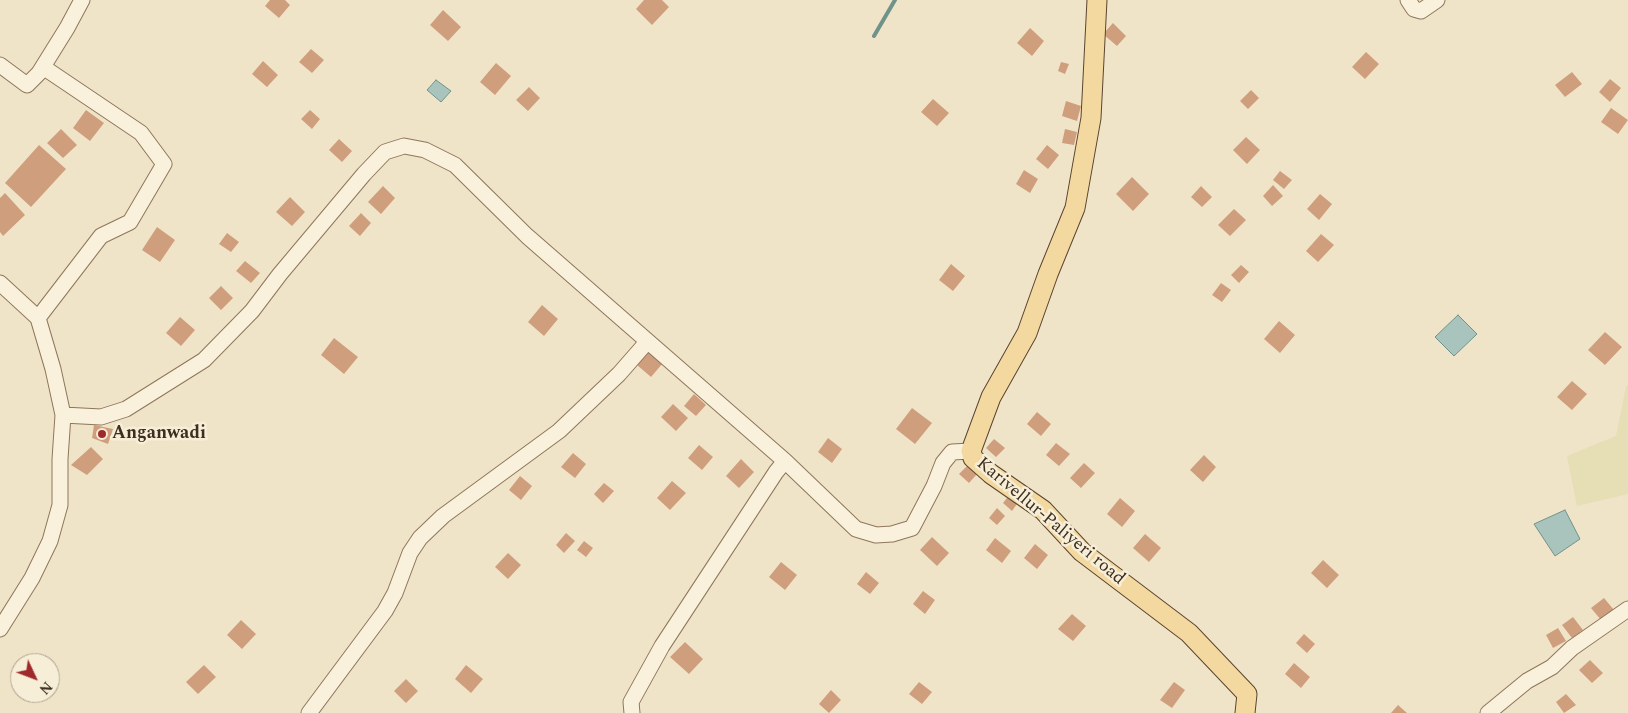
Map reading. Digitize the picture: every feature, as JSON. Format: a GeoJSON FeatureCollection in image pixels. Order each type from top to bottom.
{"type":"FeatureCollection","features":[{"type":"Feature","properties":{"kind":"main road","name":"Karivellur-Paliyeri road"},"geometry":{"type":"LineString","coordinates":[[1097,0],[1091,118],[1076,208],[1048,274],[1028,333],[991,396],[971,451],[973,458],[991,474],[1043,510],[1082,552],[1189,633],[1247,694],[1245,713]]}},
{"type":"Feature","properties":{"kind":"street"},"geometry":{"type":"LineString","coordinates":[[0,65],[27,85],[43,67],[68,28],[82,0]]}},
{"type":"Feature","properties":{"kind":"street"},"geometry":{"type":"LineString","coordinates":[[1408,0],[1414,9],[1421,11],[1437,0]]}},
{"type":"Feature","properties":{"kind":"street"},"geometry":{"type":"LineString","coordinates":[[38,318],[100,236],[130,222],[164,164],[141,133],[43,67]]}},
{"type":"Feature","properties":{"kind":"street"},"geometry":{"type":"LineString","coordinates":[[63,415],[101,417],[126,409],[204,360],[252,311],[280,274],[364,174],[385,152],[404,146],[426,150],[455,165],[526,236],[785,461],[856,529],[876,535],[892,534],[912,528],[934,486],[943,463],[952,452],[971,451]]}},
{"type":"Feature","properties":{"kind":"street"},"geometry":{"type":"LineString","coordinates":[[0,283],[38,318],[53,369],[63,415],[60,459],[60,505],[50,541],[32,578],[0,630]]}},
{"type":"Feature","properties":{"kind":"street"},"geometry":{"type":"LineString","coordinates":[[309,713],[385,611],[395,593],[410,553],[420,538],[443,516],[559,431],[619,374],[647,342]]}},
{"type":"Feature","properties":{"kind":"street"},"geometry":{"type":"LineString","coordinates":[[632,713],[631,702],[662,646],[785,461]]}},
{"type":"Feature","properties":{"kind":"street"},"geometry":{"type":"LineString","coordinates":[[1488,713],[1527,681],[1552,667],[1572,648],[1628,609]]}},
{"type":"Feature","properties":{"kind":"shaded area"},"geometry":{"type":"Polygon","coordinates":[[[1628,385],[1628,494],[1577,506],[1567,456],[1616,436],[1626,386],[1628,385]]]}},
{"type":"Feature","properties":{"kind":"water"},"geometry":{"type":"Polygon","coordinates":[[[436,80],[451,91],[441,102],[427,90],[436,80]]]}},
{"type":"Feature","properties":{"kind":"water"},"geometry":{"type":"Polygon","coordinates":[[[1458,315],[1477,334],[1454,356],[1435,337],[1458,315]]]}},
{"type":"Feature","properties":{"kind":"water"},"geometry":{"type":"Polygon","coordinates":[[[1565,510],[1580,539],[1555,556],[1534,524],[1565,510]]]}},
{"type":"Feature","properties":{"kind":"building"},"geometry":{"type":"Polygon","coordinates":[[[270,0],[285,0],[290,5],[279,18],[265,6],[270,0]]]}},
{"type":"Feature","properties":{"kind":"building"},"geometry":{"type":"Polygon","coordinates":[[[644,0],[662,0],[669,7],[652,25],[636,9],[644,0]]]}},
{"type":"Feature","properties":{"kind":"building"},"geometry":{"type":"Polygon","coordinates":[[[443,10],[461,27],[448,41],[430,25],[443,10]]]}},
{"type":"Feature","properties":{"kind":"building"},"geometry":{"type":"Polygon","coordinates":[[[1113,23],[1126,36],[1117,46],[1103,34],[1113,23]]]}},
{"type":"Feature","properties":{"kind":"building"},"geometry":{"type":"Polygon","coordinates":[[[1030,28],[1044,41],[1032,56],[1017,43],[1030,28]]]}},
{"type":"Feature","properties":{"kind":"building"},"geometry":{"type":"Polygon","coordinates":[[[311,49],[324,60],[312,73],[299,62],[311,49]]]}},
{"type":"Feature","properties":{"kind":"building"},"geometry":{"type":"Polygon","coordinates":[[[1366,52],[1379,64],[1365,79],[1352,67],[1366,52]]]}},
{"type":"Feature","properties":{"kind":"building"},"geometry":{"type":"Polygon","coordinates":[[[263,61],[278,75],[267,87],[252,74],[263,61]]]}},
{"type":"Feature","properties":{"kind":"building"},"geometry":{"type":"Polygon","coordinates":[[[1061,62],[1069,64],[1065,74],[1058,71],[1061,62]]]}},
{"type":"Feature","properties":{"kind":"building"},"geometry":{"type":"Polygon","coordinates":[[[496,63],[511,76],[495,95],[480,82],[496,63]]]}},
{"type":"Feature","properties":{"kind":"building"},"geometry":{"type":"Polygon","coordinates":[[[1572,72],[1582,84],[1565,97],[1555,85],[1572,72]]]}},
{"type":"Feature","properties":{"kind":"building"},"geometry":{"type":"Polygon","coordinates":[[[1610,79],[1621,88],[1610,102],[1599,92],[1610,79]]]}},
{"type":"Feature","properties":{"kind":"building"},"geometry":{"type":"Polygon","coordinates":[[[529,87],[540,98],[528,111],[516,100],[529,87]]]}},
{"type":"Feature","properties":{"kind":"building"},"geometry":{"type":"Polygon","coordinates":[[[1251,90],[1259,98],[1248,109],[1240,101],[1251,90]]]}},
{"type":"Feature","properties":{"kind":"building"},"geometry":{"type":"Polygon","coordinates":[[[933,99],[949,113],[937,126],[921,112],[933,99]]]}},
{"type":"Feature","properties":{"kind":"building"},"geometry":{"type":"Polygon","coordinates":[[[1066,101],[1081,106],[1077,121],[1062,116],[1066,101]]]}},
{"type":"Feature","properties":{"kind":"building"},"geometry":{"type":"Polygon","coordinates":[[[1611,108],[1628,120],[1618,134],[1601,122],[1611,108]]]}},
{"type":"Feature","properties":{"kind":"building"},"geometry":{"type":"Polygon","coordinates":[[[86,110],[104,123],[90,141],[73,128],[86,110]]]}},
{"type":"Feature","properties":{"kind":"building"},"geometry":{"type":"Polygon","coordinates":[[[310,110],[320,119],[312,129],[301,119],[310,110]]]}},
{"type":"Feature","properties":{"kind":"building"},"geometry":{"type":"Polygon","coordinates":[[[61,129],[77,145],[63,158],[47,143],[61,129]]]}},
{"type":"Feature","properties":{"kind":"building"},"geometry":{"type":"Polygon","coordinates":[[[1065,129],[1077,132],[1074,145],[1062,143],[1065,129]]]}},
{"type":"Feature","properties":{"kind":"building"},"geometry":{"type":"Polygon","coordinates":[[[1246,137],[1260,150],[1247,164],[1233,150],[1246,137]]]}},
{"type":"Feature","properties":{"kind":"building"},"geometry":{"type":"Polygon","coordinates":[[[339,139],[352,151],[342,162],[329,150],[339,139]]]}},
{"type":"Feature","properties":{"kind":"building"},"geometry":{"type":"Polygon","coordinates":[[[39,145],[66,169],[31,207],[5,183],[39,145]]]}},
{"type":"Feature","properties":{"kind":"building"},"geometry":{"type":"Polygon","coordinates":[[[1047,145],[1059,155],[1048,169],[1036,159],[1047,145]]]}},
{"type":"Feature","properties":{"kind":"building"},"geometry":{"type":"Polygon","coordinates":[[[1024,170],[1038,179],[1030,193],[1016,184],[1024,170]]]}},
{"type":"Feature","properties":{"kind":"building"},"geometry":{"type":"Polygon","coordinates":[[[1280,171],[1292,180],[1284,189],[1273,180],[1280,171]]]}},
{"type":"Feature","properties":{"kind":"building"},"geometry":{"type":"Polygon","coordinates":[[[1132,177],[1149,194],[1133,211],[1116,194],[1132,177]]]}},
{"type":"Feature","properties":{"kind":"building"},"geometry":{"type":"Polygon","coordinates":[[[1273,185],[1283,196],[1272,206],[1263,196],[1273,185]]]}},
{"type":"Feature","properties":{"kind":"building"},"geometry":{"type":"Polygon","coordinates":[[[383,186],[395,198],[381,214],[368,202],[383,186]]]}},
{"type":"Feature","properties":{"kind":"building"},"geometry":{"type":"Polygon","coordinates":[[[1201,186],[1212,197],[1202,207],[1191,197],[1201,186]]]}},
{"type":"Feature","properties":{"kind":"building"},"geometry":{"type":"Polygon","coordinates":[[[5,193],[25,215],[3,236],[0,232],[0,198],[5,193]]]}},
{"type":"Feature","properties":{"kind":"building"},"geometry":{"type":"Polygon","coordinates":[[[1320,194],[1332,204],[1319,220],[1307,209],[1320,194]]]}},
{"type":"Feature","properties":{"kind":"building"},"geometry":{"type":"Polygon","coordinates":[[[290,197],[305,212],[292,226],[276,212],[290,197]]]}},
{"type":"Feature","properties":{"kind":"building"},"geometry":{"type":"Polygon","coordinates":[[[1234,209],[1246,220],[1230,236],[1218,225],[1234,209]]]}},
{"type":"Feature","properties":{"kind":"building"},"geometry":{"type":"Polygon","coordinates":[[[361,213],[371,223],[360,236],[349,226],[361,213]]]}},
{"type":"Feature","properties":{"kind":"building"},"geometry":{"type":"Polygon","coordinates":[[[157,227],[175,240],[160,262],[142,250],[157,227]]]}},
{"type":"Feature","properties":{"kind":"building"},"geometry":{"type":"Polygon","coordinates":[[[227,233],[239,242],[231,252],[219,244],[227,233]]]}},
{"type":"Feature","properties":{"kind":"building"},"geometry":{"type":"Polygon","coordinates":[[[1321,234],[1334,245],[1318,262],[1306,251],[1321,234]]]}},
{"type":"Feature","properties":{"kind":"building"},"geometry":{"type":"Polygon","coordinates":[[[245,261],[260,273],[251,283],[236,271],[245,261]]]}},
{"type":"Feature","properties":{"kind":"building"},"geometry":{"type":"Polygon","coordinates":[[[951,264],[965,276],[953,291],[939,280],[951,264]]]}},
{"type":"Feature","properties":{"kind":"building"},"geometry":{"type":"Polygon","coordinates":[[[1241,265],[1249,272],[1239,283],[1231,275],[1241,265]]]}},
{"type":"Feature","properties":{"kind":"building"},"geometry":{"type":"Polygon","coordinates":[[[1221,283],[1231,290],[1222,302],[1212,295],[1221,283]]]}},
{"type":"Feature","properties":{"kind":"building"},"geometry":{"type":"Polygon","coordinates":[[[221,286],[233,298],[221,310],[209,298],[221,286]]]}},
{"type":"Feature","properties":{"kind":"building"},"geometry":{"type":"Polygon","coordinates":[[[542,305],[558,319],[544,336],[528,322],[542,305]]]}},
{"type":"Feature","properties":{"kind":"building"},"geometry":{"type":"Polygon","coordinates":[[[180,317],[195,330],[181,346],[166,333],[180,317]]]}},
{"type":"Feature","properties":{"kind":"building"},"geometry":{"type":"Polygon","coordinates":[[[1279,321],[1295,335],[1280,353],[1264,339],[1279,321]]]}},
{"type":"Feature","properties":{"kind":"building"},"geometry":{"type":"Polygon","coordinates":[[[1605,332],[1622,347],[1605,365],[1588,350],[1605,332]]]}},
{"type":"Feature","properties":{"kind":"building"},"geometry":{"type":"Polygon","coordinates":[[[334,338],[358,357],[344,374],[321,355],[334,338]]]}},
{"type":"Feature","properties":{"kind":"building"},"geometry":{"type":"Polygon","coordinates":[[[649,351],[663,363],[651,377],[637,365],[649,351]]]}},
{"type":"Feature","properties":{"kind":"building"},"geometry":{"type":"Polygon","coordinates":[[[1572,381],[1587,394],[1572,410],[1557,397],[1572,381]]]}},
{"type":"Feature","properties":{"kind":"building"},"geometry":{"type":"Polygon","coordinates":[[[694,394],[706,405],[696,416],[684,406],[694,394]]]}},
{"type":"Feature","properties":{"kind":"building"},"geometry":{"type":"Polygon","coordinates":[[[673,404],[688,418],[676,431],[661,417],[673,404]]]}},
{"type":"Feature","properties":{"kind":"building"},"geometry":{"type":"Polygon","coordinates":[[[912,408],[932,423],[915,444],[896,429],[912,408]]]}},
{"type":"Feature","properties":{"kind":"building"},"geometry":{"type":"Polygon","coordinates":[[[1037,412],[1051,424],[1041,436],[1027,424],[1037,412]]]}},
{"type":"Feature","properties":{"kind":"building","name":"Anganwadi"},"geometry":{"type":"Polygon","coordinates":[[[94,425],[113,429],[108,444],[92,438],[94,425]]]}},
{"type":"Feature","properties":{"kind":"building"},"geometry":{"type":"Polygon","coordinates":[[[828,438],[842,449],[832,463],[818,452],[828,438]]]}},
{"type":"Feature","properties":{"kind":"building"},"geometry":{"type":"Polygon","coordinates":[[[994,439],[1005,448],[996,457],[986,448],[994,439]]]}},
{"type":"Feature","properties":{"kind":"building"},"geometry":{"type":"Polygon","coordinates":[[[1056,443],[1070,454],[1059,466],[1046,455],[1056,443]]]}},
{"type":"Feature","properties":{"kind":"building"},"geometry":{"type":"Polygon","coordinates":[[[699,445],[713,457],[702,470],[688,458],[699,445]]]}},
{"type":"Feature","properties":{"kind":"building"},"geometry":{"type":"Polygon","coordinates":[[[91,447],[103,459],[87,475],[71,465],[91,447]]]}},
{"type":"Feature","properties":{"kind":"building"},"geometry":{"type":"Polygon","coordinates":[[[573,453],[586,464],[575,478],[561,467],[573,453]]]}},
{"type":"Feature","properties":{"kind":"building"},"geometry":{"type":"Polygon","coordinates":[[[1204,455],[1216,467],[1203,482],[1190,470],[1204,455]]]}},
{"type":"Feature","properties":{"kind":"building"},"geometry":{"type":"Polygon","coordinates":[[[741,459],[754,472],[739,488],[726,476],[741,459]]]}},
{"type":"Feature","properties":{"kind":"building"},"geometry":{"type":"Polygon","coordinates":[[[1084,463],[1095,473],[1081,488],[1070,478],[1084,463]]]}},
{"type":"Feature","properties":{"kind":"building"},"geometry":{"type":"Polygon","coordinates":[[[967,466],[977,474],[969,483],[959,474],[967,466]]]}},
{"type":"Feature","properties":{"kind":"building"},"geometry":{"type":"Polygon","coordinates":[[[520,476],[532,486],[521,500],[509,490],[520,476]]]}},
{"type":"Feature","properties":{"kind":"building"},"geometry":{"type":"Polygon","coordinates":[[[672,481],[686,493],[670,510],[657,498],[672,481]]]}},
{"type":"Feature","properties":{"kind":"building"},"geometry":{"type":"Polygon","coordinates":[[[604,483],[614,491],[603,503],[594,494],[604,483]]]}},
{"type":"Feature","properties":{"kind":"building"},"geometry":{"type":"Polygon","coordinates":[[[1010,494],[1019,501],[1012,511],[1003,503],[1010,494]]]}},
{"type":"Feature","properties":{"kind":"building"},"geometry":{"type":"Polygon","coordinates":[[[1120,498],[1135,511],[1122,527],[1107,514],[1120,498]]]}},
{"type":"Feature","properties":{"kind":"building"},"geometry":{"type":"Polygon","coordinates":[[[997,508],[1005,516],[997,525],[989,518],[997,508]]]}},
{"type":"Feature","properties":{"kind":"building"},"geometry":{"type":"Polygon","coordinates":[[[566,533],[575,541],[564,553],[556,545],[566,533]]]}},
{"type":"Feature","properties":{"kind":"building"},"geometry":{"type":"Polygon","coordinates":[[[1145,534],[1161,548],[1149,562],[1133,548],[1145,534]]]}},
{"type":"Feature","properties":{"kind":"building"},"geometry":{"type":"Polygon","coordinates":[[[932,537],[949,553],[937,566],[920,550],[932,537]]]}},
{"type":"Feature","properties":{"kind":"building"},"geometry":{"type":"Polygon","coordinates":[[[995,538],[1011,551],[1002,563],[986,550],[995,538]]]}},
{"type":"Feature","properties":{"kind":"building"},"geometry":{"type":"Polygon","coordinates":[[[584,541],[593,548],[586,557],[577,550],[584,541]]]}},
{"type":"Feature","properties":{"kind":"building"},"geometry":{"type":"Polygon","coordinates":[[[1035,544],[1048,555],[1037,569],[1024,558],[1035,544]]]}},
{"type":"Feature","properties":{"kind":"building"},"geometry":{"type":"Polygon","coordinates":[[[508,553],[521,565],[508,579],[495,567],[508,553]]]}},
{"type":"Feature","properties":{"kind":"building"},"geometry":{"type":"Polygon","coordinates":[[[1323,560],[1339,575],[1327,588],[1311,573],[1323,560]]]}},
{"type":"Feature","properties":{"kind":"building"},"geometry":{"type":"Polygon","coordinates":[[[781,562],[797,575],[785,590],[769,577],[781,562]]]}},
{"type":"Feature","properties":{"kind":"building"},"geometry":{"type":"Polygon","coordinates":[[[866,572],[879,583],[870,594],[857,584],[866,572]]]}},
{"type":"Feature","properties":{"kind":"building"},"geometry":{"type":"Polygon","coordinates":[[[923,591],[935,600],[925,614],[913,604],[923,591]]]}},
{"type":"Feature","properties":{"kind":"building"},"geometry":{"type":"Polygon","coordinates":[[[1604,598],[1614,610],[1601,620],[1591,608],[1604,598]]]}},
{"type":"Feature","properties":{"kind":"building"},"geometry":{"type":"Polygon","coordinates":[[[1072,614],[1086,626],[1073,641],[1058,629],[1072,614]]]}},
{"type":"Feature","properties":{"kind":"building"},"geometry":{"type":"Polygon","coordinates":[[[1573,617],[1583,630],[1572,638],[1562,625],[1573,617]]]}},
{"type":"Feature","properties":{"kind":"building"},"geometry":{"type":"Polygon","coordinates":[[[241,620],[256,634],[242,649],[227,635],[241,620]]]}},
{"type":"Feature","properties":{"kind":"building"},"geometry":{"type":"Polygon","coordinates":[[[1558,628],[1566,641],[1553,648],[1546,635],[1558,628]]]}},
{"type":"Feature","properties":{"kind":"building"},"geometry":{"type":"Polygon","coordinates":[[[1304,634],[1315,644],[1307,653],[1296,643],[1304,634]]]}},
{"type":"Feature","properties":{"kind":"building"},"geometry":{"type":"Polygon","coordinates":[[[685,642],[703,659],[689,674],[670,657],[685,642]]]}},
{"type":"Feature","properties":{"kind":"building"},"geometry":{"type":"Polygon","coordinates":[[[1590,660],[1603,673],[1592,683],[1579,670],[1590,660]]]}},
{"type":"Feature","properties":{"kind":"building"},"geometry":{"type":"Polygon","coordinates":[[[1294,663],[1310,677],[1301,688],[1285,674],[1294,663]]]}},
{"type":"Feature","properties":{"kind":"building"},"geometry":{"type":"Polygon","coordinates":[[[204,665],[216,677],[198,694],[186,682],[204,665]]]}},
{"type":"Feature","properties":{"kind":"building"},"geometry":{"type":"Polygon","coordinates":[[[466,665],[483,679],[471,693],[455,679],[466,665]]]}},
{"type":"Feature","properties":{"kind":"building"},"geometry":{"type":"Polygon","coordinates":[[[406,679],[418,691],[406,703],[394,691],[406,679]]]}},
{"type":"Feature","properties":{"kind":"building"},"geometry":{"type":"Polygon","coordinates":[[[919,682],[932,692],[922,704],[909,694],[919,682]]]}},
{"type":"Feature","properties":{"kind":"building"},"geometry":{"type":"Polygon","coordinates":[[[1174,682],[1185,690],[1172,708],[1160,700],[1174,682]]]}},
{"type":"Feature","properties":{"kind":"building"},"geometry":{"type":"Polygon","coordinates":[[[831,690],[841,700],[829,713],[819,704],[831,690]]]}},
{"type":"Feature","properties":{"kind":"building"},"geometry":{"type":"Polygon","coordinates":[[[1566,694],[1576,705],[1564,713],[1556,702],[1566,694]]]}},
{"type":"Feature","properties":{"kind":"building"},"geometry":{"type":"Polygon","coordinates":[[[1398,705],[1407,713],[1391,713],[1398,705]]]}},
{"type":"Feature","properties":{"kind":"waterway"},"geometry":{"type":"LineString","coordinates":[[874,36],[895,0]]}},
{"type":"Feature","properties":{"kind":"place","name":"Anganwadi"},"geometry":{"type":"Point","coordinates":[102,434]}}]}
